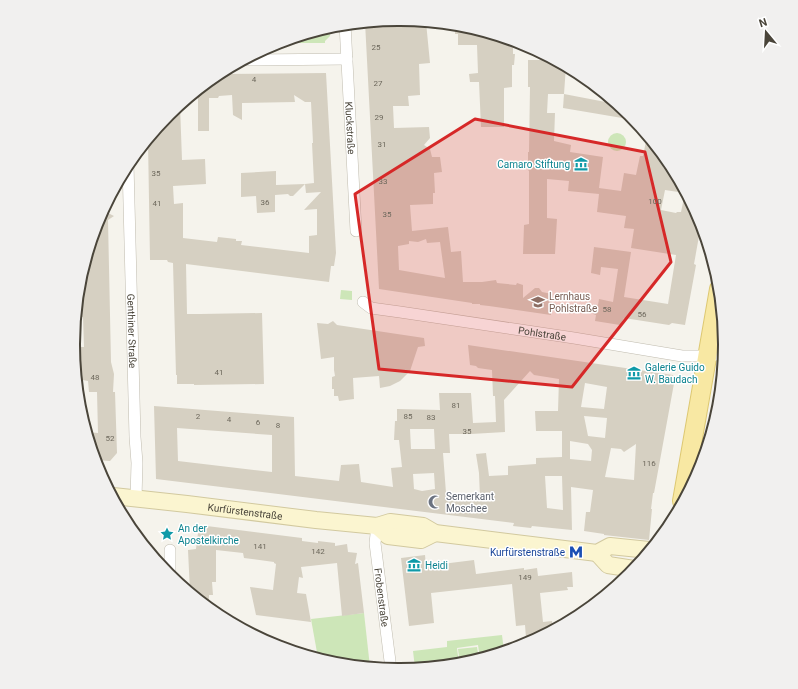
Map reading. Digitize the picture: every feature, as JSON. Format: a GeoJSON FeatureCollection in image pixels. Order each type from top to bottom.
{"type":"FeatureCollection","features":[{"type":"Feature","properties":{"kind":"main road"},"geometry":{"type":"LineString","coordinates":[[687,481],[715,355],[717,323]]}},
{"type":"Feature","properties":{"kind":"street","name":"Kluckstraße"},"geometry":{"type":"LineString","coordinates":[[345,31],[356,230]]}},
{"type":"Feature","properties":{"kind":"street"},"geometry":{"type":"LineString","coordinates":[[256,60],[347,59]]}},
{"type":"Feature","properties":{"kind":"street","name":"Genthiner Straße"},"geometry":{"type":"LineString","coordinates":[[128,177],[137,463],[136,498]]}},
{"type":"Feature","properties":{"kind":"street","name":"Pohlstraße"},"geometry":{"type":"LineString","coordinates":[[363,302],[371,308],[381,310],[407,312],[682,356],[715,355]]}},
{"type":"Feature","properties":{"kind":"street","name":"Kurfürstenstraße"},"geometry":{"type":"LineString","coordinates":[[119,497],[377,526],[388,536],[422,540],[435,533],[597,553],[610,546],[643,549]]}},
{"type":"Feature","properties":{"kind":"street","name":"Frobenstraße"},"geometry":{"type":"LineString","coordinates":[[377,526],[375,543],[390,663]]}},
{"type":"Feature","properties":{"kind":"street"},"geometry":{"type":"LineString","coordinates":[[170,550],[170,566]]}},
{"type":"Feature","properties":{"kind":"street"},"geometry":{"type":"LineString","coordinates":[[597,553],[608,565],[626,568]]}},
{"type":"Feature","properties":{"kind":"highlighted area"},"geometry":{"type":"Polygon","coordinates":[[[475,119],[645,152],[671,262],[572,387],[379,369],[355,194],[475,119]]]}},
{"type":"Feature","properties":{"kind":"green space"},"geometry":{"type":"Polygon","coordinates":[[[330,34],[325,43],[297,43],[330,34]]]}},
{"type":"Feature","properties":{"kind":"green space"},"geometry":{"type":"Polygon","coordinates":[[[617,133],[623,136],[626,142],[623,148],[617,151],[611,148],[608,142],[611,136],[617,133]]]}},
{"type":"Feature","properties":{"kind":"green space"},"geometry":{"type":"Polygon","coordinates":[[[341,290],[352,291],[352,300],[340,299],[341,290]]]}},
{"type":"Feature","properties":{"kind":"green space"},"geometry":{"type":"Polygon","coordinates":[[[364,613],[369,661],[337,657],[317,652],[311,619],[364,613]]]}},
{"type":"Feature","properties":{"kind":"green space"},"geometry":{"type":"Polygon","coordinates":[[[502,635],[503,645],[479,652],[478,645],[457,648],[458,657],[414,662],[413,651],[447,647],[447,641],[502,635]]]}},
{"type":"Feature","properties":{"kind":"green space"},"geometry":{"type":"Polygon","coordinates":[[[477,647],[478,653],[459,657],[458,649],[477,647]]]}},
{"type":"Feature","properties":{"kind":"building"},"geometry":{"type":"Polygon","coordinates":[[[399,26],[427,28],[430,63],[419,64],[420,95],[408,96],[409,106],[393,106],[394,128],[429,127],[430,138],[424,145],[430,149],[432,157],[440,157],[442,172],[434,173],[435,193],[433,193],[433,204],[410,205],[412,231],[448,227],[451,252],[461,251],[463,282],[496,280],[497,283],[516,285],[517,283],[523,285],[523,298],[535,288],[539,288],[542,292],[552,294],[551,315],[379,289],[365,28],[399,26]],[[426,239],[418,242],[409,241],[409,244],[398,246],[399,270],[445,278],[440,242],[427,243],[426,239]]]}},
{"type":"Feature","properties":{"kind":"building"},"geometry":{"type":"Polygon","coordinates":[[[455,31],[461,32],[513,47],[513,54],[515,54],[514,65],[512,65],[512,87],[504,88],[504,127],[481,127],[479,82],[470,82],[469,74],[478,73],[477,45],[458,45],[458,34],[455,34],[455,31]]]}},
{"type":"Feature","properties":{"kind":"building"},"geometry":{"type":"Polygon","coordinates":[[[528,60],[542,60],[565,74],[564,94],[548,94],[547,113],[555,113],[554,141],[571,145],[570,152],[603,157],[599,188],[621,191],[624,173],[636,175],[640,156],[643,156],[646,143],[664,168],[679,192],[665,190],[661,210],[676,213],[681,212],[683,201],[699,237],[694,264],[696,265],[685,325],[672,323],[669,325],[624,318],[620,325],[595,321],[596,315],[593,314],[594,304],[598,305],[599,299],[613,302],[618,269],[601,267],[600,275],[591,273],[594,247],[631,252],[624,297],[668,304],[676,255],[631,248],[634,229],[624,228],[626,216],[597,212],[599,194],[568,191],[569,181],[547,179],[547,218],[557,219],[555,254],[523,254],[524,225],[529,224],[528,152],[530,87],[528,87],[528,60]]]}},
{"type":"Feature","properties":{"kind":"building"},"geometry":{"type":"Polygon","coordinates":[[[326,73],[336,253],[334,266],[331,266],[329,282],[186,264],[187,314],[262,313],[264,384],[177,384],[173,263],[168,262],[167,260],[150,260],[148,148],[174,119],[180,113],[182,160],[205,159],[206,184],[173,186],[174,204],[183,203],[183,238],[217,242],[218,237],[236,239],[236,241],[242,241],[241,245],[309,253],[309,236],[317,235],[317,209],[304,210],[321,192],[306,193],[305,184],[314,183],[311,102],[305,102],[294,95],[295,102],[242,103],[242,120],[233,115],[232,95],[209,98],[209,131],[198,131],[198,98],[232,74],[326,73]]]}},
{"type":"Feature","properties":{"kind":"building"},"geometry":{"type":"Polygon","coordinates":[[[564,94],[605,102],[623,118],[563,108],[564,94]]]}},
{"type":"Feature","properties":{"kind":"building"},"geometry":{"type":"Polygon","coordinates":[[[276,171],[276,185],[305,184],[293,196],[288,194],[275,195],[275,212],[257,213],[256,196],[241,197],[241,173],[276,171]]]}},
{"type":"Feature","properties":{"kind":"building"},"geometry":{"type":"Polygon","coordinates":[[[109,214],[114,216],[108,220],[111,362],[114,374],[113,392],[115,392],[117,453],[110,461],[103,461],[93,433],[98,433],[97,392],[89,392],[88,381],[82,380],[80,347],[84,347],[83,317],[82,317],[83,303],[91,262],[97,242],[109,214]]]}},
{"type":"Feature","properties":{"kind":"building"},"geometry":{"type":"Polygon","coordinates":[[[333,321],[337,325],[424,338],[425,346],[418,347],[410,371],[400,381],[390,386],[380,388],[379,376],[353,378],[354,399],[339,401],[338,396],[334,396],[334,389],[332,389],[332,377],[335,376],[334,357],[321,359],[317,323],[328,324],[333,321]]]}},
{"type":"Feature","properties":{"kind":"building"},"geometry":{"type":"Polygon","coordinates":[[[468,345],[673,375],[675,378],[653,493],[649,540],[604,535],[584,531],[586,512],[590,512],[593,490],[571,487],[572,530],[532,526],[531,528],[513,526],[514,523],[156,479],[154,406],[294,417],[295,476],[339,481],[341,465],[359,464],[361,482],[393,487],[391,468],[402,467],[399,440],[394,440],[397,409],[440,410],[439,393],[471,393],[473,423],[496,422],[492,370],[470,365],[468,345]],[[530,371],[504,400],[505,432],[449,434],[450,453],[443,453],[446,493],[480,497],[479,473],[476,454],[486,453],[489,476],[508,475],[508,466],[536,464],[536,458],[562,457],[562,431],[536,431],[535,411],[558,411],[559,379],[534,375],[530,371]],[[585,383],[581,407],[604,409],[607,387],[585,383]],[[584,416],[588,436],[605,438],[607,418],[584,416]],[[177,428],[178,461],[272,472],[272,435],[177,428]],[[410,429],[411,449],[435,449],[434,429],[410,429]],[[570,441],[570,459],[591,461],[592,450],[588,444],[570,441]],[[636,444],[624,452],[621,449],[611,448],[605,477],[634,480],[636,444]],[[434,473],[413,474],[414,489],[422,491],[435,489],[434,473]],[[545,476],[547,508],[563,510],[562,476],[545,476]]]}},
{"type":"Feature","properties":{"kind":"building"},"geometry":{"type":"Polygon","coordinates":[[[199,525],[302,538],[302,541],[335,543],[335,546],[347,544],[348,552],[357,553],[355,564],[358,563],[364,613],[342,616],[337,563],[301,567],[303,578],[299,577],[297,593],[306,594],[311,622],[256,615],[250,587],[273,590],[276,564],[274,562],[244,558],[243,553],[216,550],[216,582],[212,582],[213,595],[209,595],[209,600],[190,585],[188,550],[196,549],[199,525]]]}},
{"type":"Feature","properties":{"kind":"building"},"geometry":{"type":"Polygon","coordinates":[[[425,555],[426,566],[474,560],[476,574],[524,568],[524,570],[537,568],[538,576],[572,572],[573,587],[567,587],[568,590],[540,593],[543,622],[552,621],[552,623],[526,637],[525,625],[516,626],[512,584],[431,593],[434,623],[409,626],[401,558],[425,555]]]}},
{"type":"Feature","properties":{"kind":"place","name":"Camaro Stiftung"},"geometry":{"type":"Point","coordinates":[581,164]}},
{"type":"Feature","properties":{"kind":"place","name":"Lernhaus Pohlstraße"},"geometry":{"type":"Point","coordinates":[538,302]}},
{"type":"Feature","properties":{"kind":"place","name":"Galerie Guido W. Baudach"},"geometry":{"type":"Point","coordinates":[634,373]}},
{"type":"Feature","properties":{"kind":"place","name":"Semerkant Moschee"},"geometry":{"type":"Point","coordinates":[435,502]}},
{"type":"Feature","properties":{"kind":"place","name":"An der Apostelkirche"},"geometry":{"type":"Point","coordinates":[167,534]}},
{"type":"Feature","properties":{"kind":"place","name":"Kurfürstenstraße"},"geometry":{"type":"Point","coordinates":[576,552]}},
{"type":"Feature","properties":{"kind":"place","name":"Heidi"},"geometry":{"type":"Point","coordinates":[414,565]}}]}
